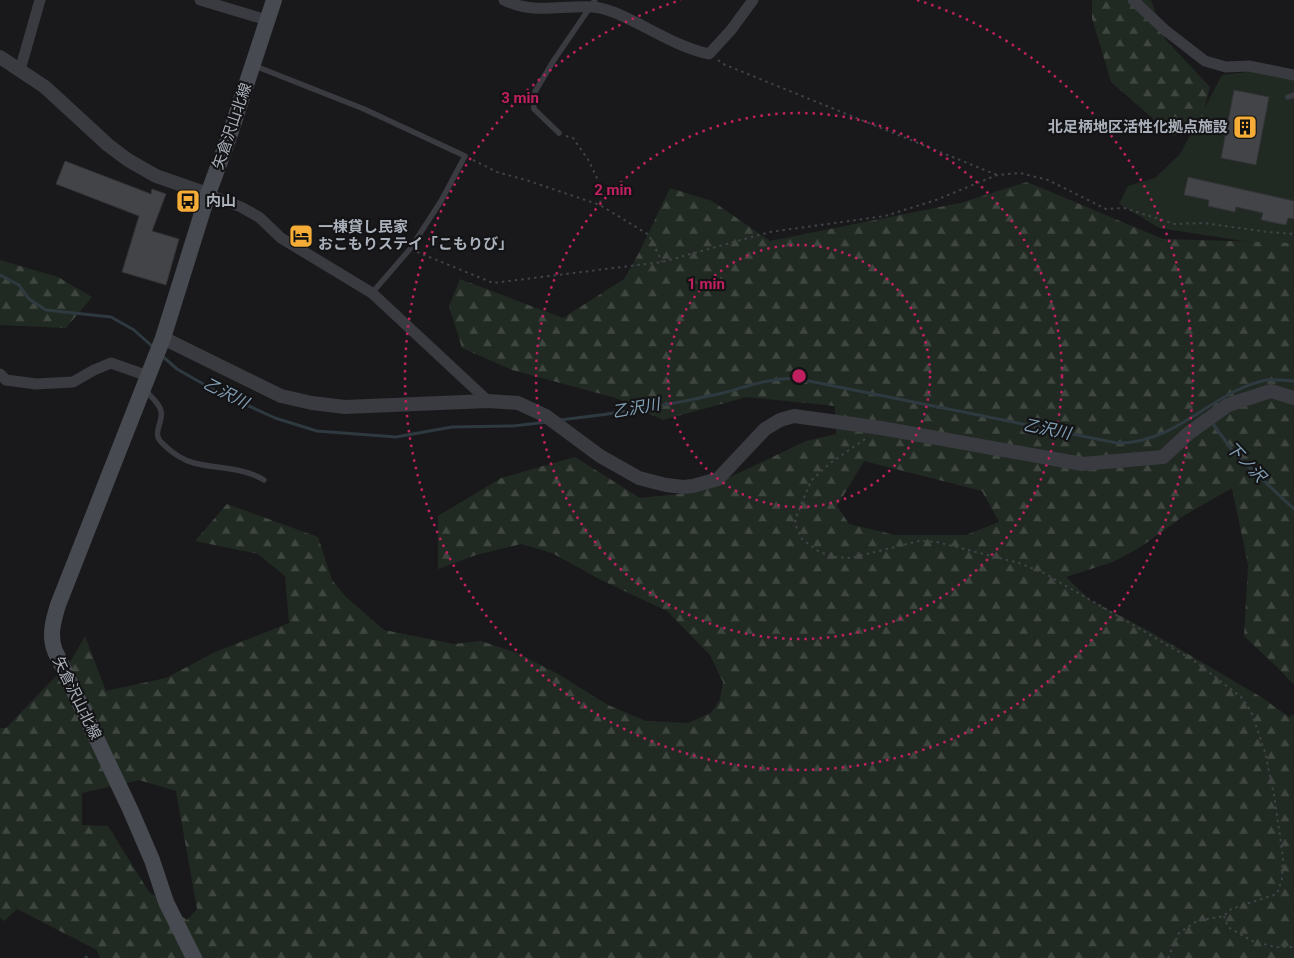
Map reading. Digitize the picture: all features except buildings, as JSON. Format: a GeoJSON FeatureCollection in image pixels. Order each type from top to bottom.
{"type":"FeatureCollection","features":[{"type":"Feature","properties":{"kind":"main road","name":"矢倉沢山北線"},"geometry":{"type":"LineString","coordinates":[[194,958],[166,902],[152,860],[130,809],[52,644],[52,624],[163,338],[208,194],[274,0]]}},
{"type":"Feature","properties":{"kind":"street"},"geometry":{"type":"LineString","coordinates":[[20,70],[40,0]]}},
{"type":"Feature","properties":{"kind":"street"},"geometry":{"type":"LineString","coordinates":[[200,0],[267,20]]}},
{"type":"Feature","properties":{"kind":"street"},"geometry":{"type":"LineString","coordinates":[[504,0],[512,4],[540,10],[594,3],[691,50],[709,54],[731,30],[753,0]]}},
{"type":"Feature","properties":{"kind":"street"},"geometry":{"type":"LineString","coordinates":[[1133,0],[1165,30],[1205,61],[1226,67],[1249,66],[1294,75]]}},
{"type":"Feature","properties":{"kind":"street"},"geometry":{"type":"LineString","coordinates":[[0,57],[45,87],[128,160],[156,176],[241,207],[259,217],[281,238],[372,294],[488,401]]}},
{"type":"Feature","properties":{"kind":"street"},"geometry":{"type":"LineString","coordinates":[[163,338],[281,396],[312,404],[345,407],[488,401],[518,404],[546,416],[600,456],[639,478],[683,487],[718,479],[765,429],[780,420],[800,416],[881,428],[1082,464],[1163,457],[1189,433],[1228,405],[1271,391],[1294,398]]}},
{"type":"Feature","properties":{"kind":"street"},"geometry":{"type":"LineString","coordinates":[[0,374],[6,380],[36,384],[73,382],[94,370],[111,364],[146,382]]}},
{"type":"Feature","properties":{"kind":"lane"},"geometry":{"type":"LineString","coordinates":[[559,132],[534,108],[534,95],[554,60],[594,3]]}},
{"type":"Feature","properties":{"kind":"lane"},"geometry":{"type":"LineString","coordinates":[[253,65],[364,109],[465,156],[441,200],[410,249],[372,294]]}},
{"type":"Feature","properties":{"kind":"lane"},"geometry":{"type":"LineString","coordinates":[[146,382],[161,409],[157,433],[159,441],[173,453],[192,463],[253,473],[264,480]]}},
{"type":"Feature","properties":{"kind":"path"},"geometry":{"type":"LineString","coordinates":[[709,54],[723,64],[997,175]]}},
{"type":"Feature","properties":{"kind":"path"},"geometry":{"type":"LineString","coordinates":[[559,132],[573,138],[589,161],[602,189],[600,206]]}},
{"type":"Feature","properties":{"kind":"path"},"geometry":{"type":"LineString","coordinates":[[465,156],[497,172],[600,206],[649,235],[662,262]]}},
{"type":"Feature","properties":{"kind":"path"},"geometry":{"type":"LineString","coordinates":[[410,249],[493,283],[662,262],[770,232],[885,216],[936,200],[997,175],[1020,173],[1048,180],[1106,209],[1124,208],[1176,224],[1204,223],[1294,234]]}},
{"type":"Feature","properties":{"kind":"path"},"geometry":{"type":"LineString","coordinates":[[881,428],[829,464],[811,481],[796,517],[795,524],[802,539],[818,551],[833,557],[851,558],[919,541],[937,542],[1020,563],[1044,573],[1193,660],[1241,697],[1251,711],[1265,752],[1284,857],[1282,879],[1277,894],[1230,909],[1224,916],[1197,921],[1178,933],[1168,958]]}},
{"type":"Feature","properties":{"kind":"path"},"geometry":{"type":"LineString","coordinates":[[1224,916],[1228,927],[1252,942],[1275,948],[1294,947]]}},
{"type":"Feature","properties":{"kind":"green space"},"geometry":{"type":"Polygon","coordinates":[[[1092,0],[1151,0],[1165,39],[1210,87],[1200,125],[1173,136],[1111,82],[1092,18],[1092,0]]]}},
{"type":"Feature","properties":{"kind":"green space"},"geometry":{"type":"Polygon","coordinates":[[[1264,70],[1294,78],[1294,249],[1159,228],[1119,204],[1128,186],[1155,178],[1180,154],[1222,75],[1264,70]]]}},
{"type":"Feature","properties":{"kind":"green space"},"geometry":{"type":"Polygon","coordinates":[[[1027,182],[1163,239],[1294,243],[1294,685],[1244,636],[1248,565],[1232,488],[1185,515],[1139,548],[1113,562],[1066,577],[1090,600],[1149,631],[1261,697],[1289,717],[1294,714],[1294,958],[100,958],[97,950],[17,909],[4,921],[0,918],[0,728],[6,728],[57,675],[59,682],[85,636],[106,691],[166,678],[215,652],[289,623],[285,576],[258,554],[195,541],[227,504],[318,537],[332,580],[346,597],[384,630],[454,644],[481,641],[517,653],[558,674],[608,705],[646,721],[688,723],[711,713],[720,699],[723,682],[710,655],[667,611],[601,580],[552,553],[521,544],[476,555],[438,569],[438,516],[501,478],[575,457],[640,498],[699,492],[806,441],[836,434],[835,406],[747,397],[663,420],[616,398],[512,370],[462,348],[449,306],[460,279],[563,318],[624,279],[640,251],[670,188],[712,201],[770,241],[960,203],[1027,182]],[[864,461],[837,506],[849,524],[895,535],[966,535],[999,522],[982,491],[864,461]],[[139,780],[82,793],[82,825],[108,826],[149,892],[187,920],[197,909],[176,791],[139,780]]]}},
{"type":"Feature","properties":{"kind":"green space"},"geometry":{"type":"Polygon","coordinates":[[[0,260],[58,277],[92,297],[66,328],[0,325],[0,260]]]}},
{"type":"Feature","properties":{"kind":"waterway","name":"乙沢川"},"geometry":{"type":"LineString","coordinates":[[0,275],[19,285],[29,299],[46,310],[111,317],[134,330],[153,347]]}},
{"type":"Feature","properties":{"kind":"waterway","name":"乙沢川"},"geometry":{"type":"LineString","coordinates":[[161,355],[177,369],[212,389],[275,418],[317,431],[396,437],[452,427],[513,426],[547,422]]}},
{"type":"Feature","properties":{"kind":"waterway","name":"乙沢川"},"geometry":{"type":"LineString","coordinates":[[560,420],[663,405],[723,393],[766,381],[794,378],[1117,443],[1138,441],[1158,435],[1177,426],[1229,394],[1248,386],[1267,380],[1294,381]]}},
{"type":"Feature","properties":{"kind":"waterway","name":"下ノ沢"},"geometry":{"type":"LineString","coordinates":[[1211,421],[1234,453],[1294,509]]}},
{"type":"Feature","properties":{"kind":"place","name":"北足柄地区活性化拠点施設"},"geometry":{"type":"Point","coordinates":[1245,127]}},
{"type":"Feature","properties":{"kind":"place","name":"内山"},"geometry":{"type":"Point","coordinates":[188,201]}},
{"type":"Feature","properties":{"kind":"place","name":"一棟貸し民家 おこもりステイ「こもりび」"},"geometry":{"type":"Point","coordinates":[301,236]}}]}
